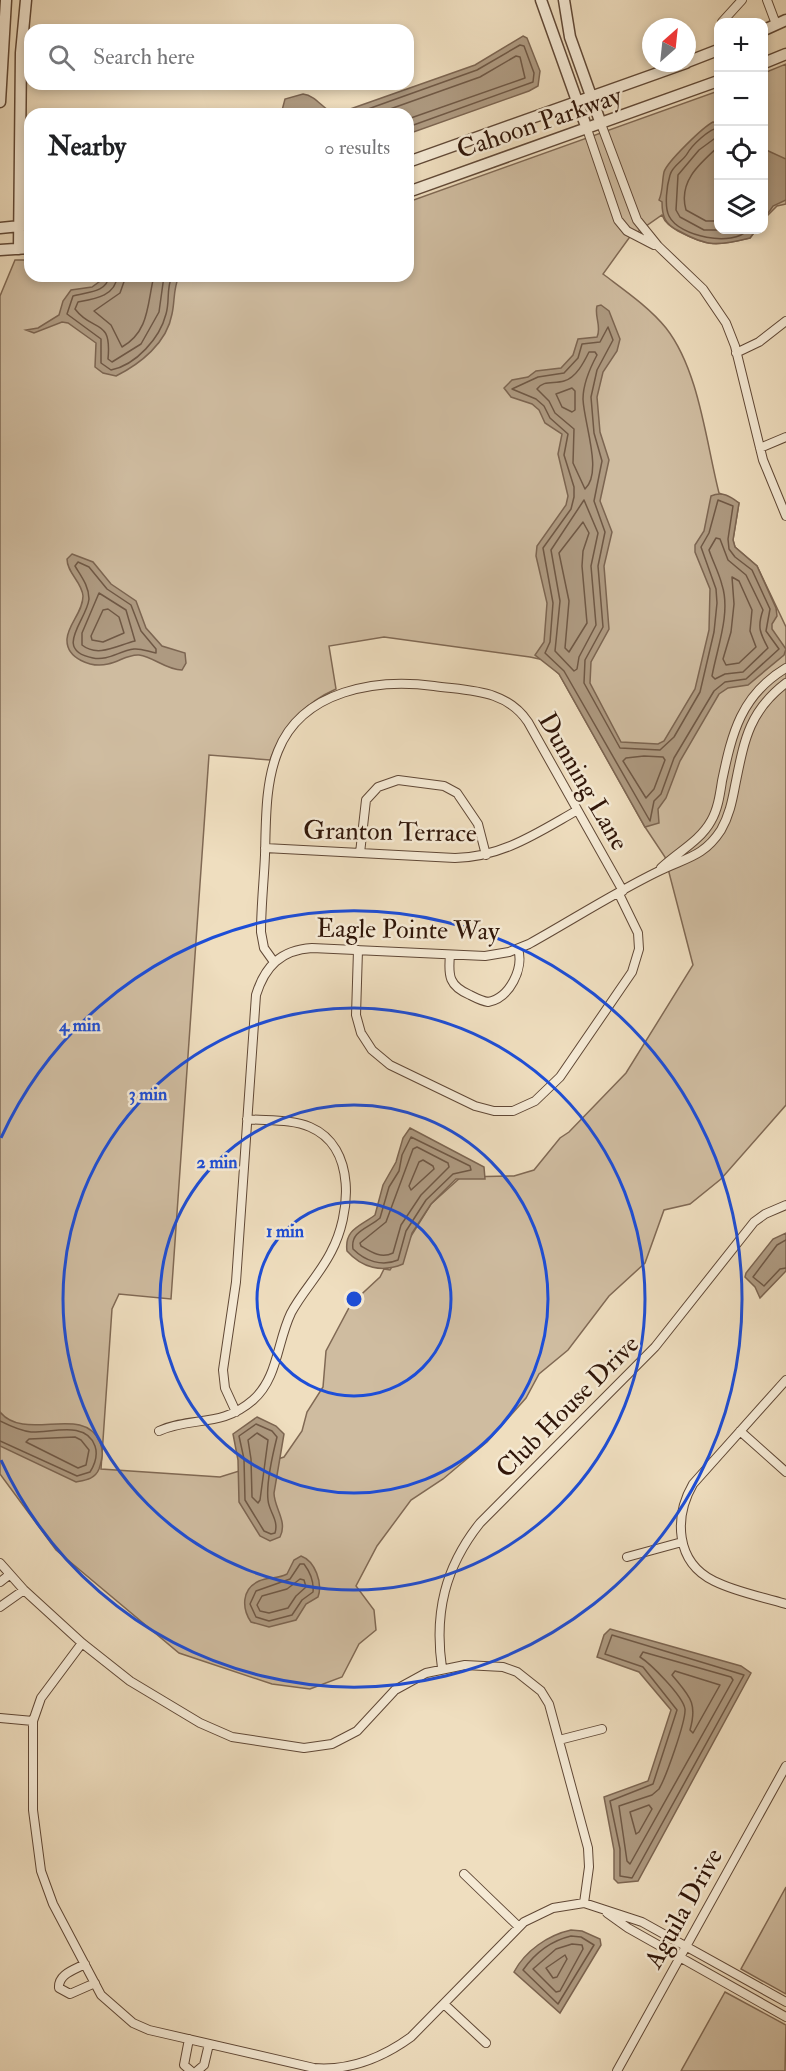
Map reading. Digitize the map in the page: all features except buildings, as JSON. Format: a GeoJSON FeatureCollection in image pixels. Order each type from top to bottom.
{"type":"FeatureCollection","features":[{"type":"Feature","properties":{"kind":"street"},"geometry":{"type":"LineString","coordinates":[[0,102],[6,0]]}},
{"type":"Feature","properties":{"kind":"street"},"geometry":{"type":"LineString","coordinates":[[0,228],[24,225],[21,53],[26,0]]}},
{"type":"Feature","properties":{"kind":"street"},"geometry":{"type":"LineString","coordinates":[[541,0],[579,102],[618,220],[627,231],[658,246]]}},
{"type":"Feature","properties":{"kind":"street"},"geometry":{"type":"LineString","coordinates":[[564,0],[570,37],[632,212],[658,246],[682,268],[718,308],[736,353],[773,490],[786,516]]}},
{"type":"Feature","properties":{"kind":"street"},"geometry":{"type":"LineString","coordinates":[[726,18],[742,0]]}},
{"type":"Feature","properties":{"kind":"street"},"geometry":{"type":"LineString","coordinates":[[767,0],[781,22]]}},
{"type":"Feature","properties":{"kind":"street","name":"Cahoon Parkway"},"geometry":{"type":"LineString","coordinates":[[696,59],[714,52]]}},
{"type":"Feature","properties":{"kind":"street"},"geometry":{"type":"LineString","coordinates":[[768,61],[786,54]]}},
{"type":"Feature","properties":{"kind":"street","name":"Cahoon Parkway"},"geometry":{"type":"LineString","coordinates":[[414,160],[662,72]]}},
{"type":"Feature","properties":{"kind":"street","name":"Cahoon Parkway"},"geometry":{"type":"LineString","coordinates":[[414,190],[714,82]]}},
{"type":"Feature","properties":{"kind":"street"},"geometry":{"type":"LineString","coordinates":[[0,250],[24,248]]}},
{"type":"Feature","properties":{"kind":"street"},"geometry":{"type":"LineString","coordinates":[[736,353],[759,342],[786,321]]}},
{"type":"Feature","properties":{"kind":"street"},"geometry":{"type":"LineString","coordinates":[[760,448],[786,437]]}},
{"type":"Feature","properties":{"kind":"street","name":"Eagle Pointe Way"},"geometry":{"type":"LineString","coordinates":[[274,962],[287,953],[302,949],[492,956],[518,949],[621,893],[659,871],[706,830],[718,805],[737,722],[758,690],[786,668]]}},
{"type":"Feature","properties":{"kind":"street","name":"Eagle Pointe Way"},"geometry":{"type":"LineString","coordinates":[[659,871],[686,862],[701,852],[721,830],[730,812],[743,744],[754,717],[768,698],[786,683]]}},
{"type":"Feature","properties":{"kind":"street","name":"Dunning Lane"},"geometry":{"type":"LineString","coordinates":[[274,962],[264,948],[261,932],[271,777],[279,748],[303,715],[342,693],[379,684],[423,684],[490,694],[509,701],[528,722],[621,893],[638,933],[639,950],[632,972],[560,1077],[535,1101],[513,1111],[494,1112],[475,1106],[396,1068],[372,1050],[361,1033],[356,1015],[358,950]]}},
{"type":"Feature","properties":{"kind":"street"},"geometry":{"type":"LineString","coordinates":[[360,853],[366,800],[378,787],[398,780],[444,786],[457,793],[478,824],[486,855]]}},
{"type":"Feature","properties":{"kind":"street","name":"Granton Terrace"},"geometry":{"type":"LineString","coordinates":[[265,848],[455,858],[486,855],[515,845],[576,811]]}},
{"type":"Feature","properties":{"kind":"street"},"geometry":{"type":"LineString","coordinates":[[450,955],[451,983],[460,991],[488,1002],[503,995],[520,968],[518,949]]}},
{"type":"Feature","properties":{"kind":"street"},"geometry":{"type":"LineString","coordinates":[[236,1412],[225,1388],[223,1370],[236,1282],[256,995],[265,973],[274,962]]}},
{"type":"Feature","properties":{"kind":"street"},"geometry":{"type":"LineString","coordinates":[[159,1431],[170,1426],[222,1419],[255,1399],[271,1377],[291,1313],[331,1253],[339,1230],[346,1185],[338,1152],[319,1132],[301,1124],[247,1119]]}},
{"type":"Feature","properties":{"kind":"street","name":"Club House Drive"},"geometry":{"type":"LineString","coordinates":[[442,1668],[439,1635],[441,1602],[451,1570],[466,1541],[480,1523],[649,1354],[754,1222],[765,1214],[786,1205]]}},
{"type":"Feature","properties":{"kind":"street"},"geometry":{"type":"LineString","coordinates":[[786,1380],[689,1492],[681,1511],[682,1542],[690,1559],[709,1578],[786,1604]]}},
{"type":"Feature","properties":{"kind":"street"},"geometry":{"type":"LineString","coordinates":[[740,1431],[786,1472]]}},
{"type":"Feature","properties":{"kind":"street"},"geometry":{"type":"LineString","coordinates":[[627,1557],[682,1542]]}},
{"type":"Feature","properties":{"kind":"street"},"geometry":{"type":"LineString","coordinates":[[0,1563],[24,1590],[82,1643],[130,1681],[219,1734],[304,1748],[332,1744],[344,1740],[357,1731],[395,1690],[410,1680],[442,1668],[488,1665],[518,1672],[541,1691],[549,1704],[588,1848],[589,1867],[584,1903]]}},
{"type":"Feature","properties":{"kind":"street"},"geometry":{"type":"LineString","coordinates":[[0,1582],[9,1575]]}},
{"type":"Feature","properties":{"kind":"street"},"geometry":{"type":"LineString","coordinates":[[0,1607],[24,1590]]}},
{"type":"Feature","properties":{"kind":"street"},"geometry":{"type":"LineString","coordinates":[[82,1643],[41,1698],[33,1721],[33,1810],[42,1871],[53,1904],[101,1995],[133,2023],[149,2030],[314,2068],[364,2067],[411,2037],[519,1927],[553,1908],[584,1903],[635,1919],[786,2002]]}},
{"type":"Feature","properties":{"kind":"street"},"geometry":{"type":"LineString","coordinates":[[0,1718],[33,1721]]}},
{"type":"Feature","properties":{"kind":"street"},"geometry":{"type":"LineString","coordinates":[[559,1740],[602,1729]]}},
{"type":"Feature","properties":{"kind":"street","name":"Aguila Drive"},"geometry":{"type":"LineString","coordinates":[[617,2071],[786,1766]]}},
{"type":"Feature","properties":{"kind":"street"},"geometry":{"type":"LineString","coordinates":[[464,1874],[519,1927]]}},
{"type":"Feature","properties":{"kind":"street"},"geometry":{"type":"LineString","coordinates":[[599,1908],[628,1928],[786,2017]]}},
{"type":"Feature","properties":{"kind":"street"},"geometry":{"type":"LineString","coordinates":[[85,1964],[63,1976],[58,1983],[59,1989],[70,1994],[94,1983]]}},
{"type":"Feature","properties":{"kind":"street"},"geometry":{"type":"LineString","coordinates":[[444,2004],[486,2043]]}},
{"type":"Feature","properties":{"kind":"street"},"geometry":{"type":"LineString","coordinates":[[189,2039],[184,2065],[192,2071]]}},
{"type":"Feature","properties":{"kind":"street"},"geometry":{"type":"LineString","coordinates":[[197,2071],[204,2065],[209,2044]]}},
{"type":"Feature","properties":{"kind":"shaded area"},"geometry":{"type":"Polygon","coordinates":[[[786,64],[786,204],[777,206],[768,215],[768,72],[786,64]]]}},
{"type":"Feature","properties":{"kind":"shaded area"},"geometry":{"type":"Polygon","coordinates":[[[714,92],[714,234],[753,234],[750,238],[728,243],[705,242],[673,228],[662,215],[629,238],[603,274],[652,313],[677,345],[694,385],[719,493],[739,503],[733,540],[735,547],[757,566],[786,627],[786,1105],[721,1179],[690,1204],[664,1210],[645,1263],[609,1296],[568,1350],[539,1374],[526,1398],[487,1442],[443,1479],[411,1500],[377,1546],[356,1586],[374,1610],[376,1630],[359,1644],[342,1677],[310,1689],[272,1684],[179,1653],[56,1550],[0,1474],[0,296],[15,260],[24,260],[24,282],[414,282],[414,200],[714,92]],[[384,637],[329,646],[336,689],[314,701],[296,717],[281,737],[270,760],[209,755],[171,1299],[119,1294],[112,1309],[101,1469],[220,1477],[284,1457],[302,1431],[307,1412],[323,1387],[326,1351],[351,1304],[380,1277],[384,1269],[390,1270],[431,1204],[461,1177],[514,1176],[534,1170],[560,1138],[569,1132],[626,1073],[693,965],[665,857],[645,827],[559,674],[544,660],[530,657],[384,637]]]}},
{"type":"Feature","properties":{"kind":"shaded area"},"geometry":{"type":"Polygon","coordinates":[[[786,1887],[786,1994],[741,1969],[786,1887]]]}},
{"type":"Feature","properties":{"kind":"shaded area"},"geometry":{"type":"Polygon","coordinates":[[[725,1992],[786,2025],[785,2071],[681,2071],[725,1992]]]}},
{"type":"Feature","properties":{"kind":"water"},"geometry":{"type":"Polygon","coordinates":[[[523,36],[527,38],[540,71],[538,86],[414,132],[414,108],[353,108],[404,90],[414,90],[414,87],[475,65],[523,36]]]}},
{"type":"Feature","properties":{"kind":"water"},"geometry":{"type":"Polygon","coordinates":[[[303,94],[308,95],[325,108],[283,108],[285,99],[303,94]]]}},
{"type":"Feature","properties":{"kind":"water"},"geometry":{"type":"Polygon","coordinates":[[[714,122],[714,234],[753,234],[750,238],[721,244],[705,242],[674,228],[665,220],[662,202],[659,200],[664,172],[686,145],[714,122]]]}},
{"type":"Feature","properties":{"kind":"water"},"geometry":{"type":"Polygon","coordinates":[[[768,151],[786,159],[786,200],[773,206],[768,213],[768,151]]]}},
{"type":"Feature","properties":{"kind":"water"},"geometry":{"type":"Polygon","coordinates":[[[99,282],[177,282],[172,314],[165,334],[143,359],[116,376],[103,373],[95,367],[96,343],[68,323],[62,322],[34,333],[26,330],[38,328],[59,315],[63,301],[71,290],[92,287],[99,282]]]}},
{"type":"Feature","properties":{"kind":"water"},"geometry":{"type":"Polygon","coordinates":[[[601,305],[609,311],[620,339],[617,351],[603,372],[597,397],[600,432],[609,460],[600,501],[612,532],[604,566],[609,629],[591,662],[590,683],[621,742],[658,744],[664,741],[695,689],[709,630],[710,589],[695,552],[695,545],[704,531],[711,496],[726,495],[739,503],[733,540],[735,547],[757,566],[776,608],[777,616],[772,629],[786,649],[784,655],[748,685],[728,688],[719,694],[680,761],[666,798],[658,809],[659,823],[645,827],[559,674],[535,655],[544,642],[547,603],[536,556],[537,546],[566,505],[568,496],[558,454],[562,434],[545,423],[539,410],[532,404],[511,397],[504,388],[512,380],[528,377],[536,371],[561,368],[573,355],[578,339],[597,337],[599,329],[596,310],[597,306],[601,305]]]}},
{"type":"Feature","properties":{"kind":"water"},"geometry":{"type":"Polygon","coordinates":[[[72,554],[93,562],[111,584],[136,601],[146,628],[162,646],[185,653],[186,663],[182,670],[139,655],[102,665],[88,663],[75,657],[68,646],[67,639],[81,607],[83,596],[68,564],[67,559],[72,554]]]}},
{"type":"Feature","properties":{"kind":"water"},"geometry":{"type":"Polygon","coordinates":[[[410,1128],[484,1167],[485,1179],[456,1179],[431,1204],[412,1233],[403,1264],[388,1268],[366,1265],[347,1251],[348,1238],[355,1229],[375,1215],[383,1185],[396,1162],[403,1138],[410,1128]]]}},
{"type":"Feature","properties":{"kind":"water"},"geometry":{"type":"Polygon","coordinates":[[[786,1233],[786,1271],[760,1298],[755,1287],[745,1277],[746,1273],[773,1239],[786,1233]]]}},
{"type":"Feature","properties":{"kind":"water"},"geometry":{"type":"Polygon","coordinates":[[[0,1412],[11,1421],[24,1424],[81,1425],[92,1431],[102,1449],[99,1469],[90,1478],[76,1482],[0,1446],[0,1412]]]}},
{"type":"Feature","properties":{"kind":"water"},"geometry":{"type":"Polygon","coordinates":[[[257,1417],[276,1426],[284,1434],[274,1493],[282,1520],[282,1531],[280,1537],[270,1541],[260,1536],[239,1502],[238,1460],[233,1434],[257,1417]]]}},
{"type":"Feature","properties":{"kind":"water"},"geometry":{"type":"Polygon","coordinates":[[[301,1556],[314,1567],[317,1573],[318,1597],[306,1604],[296,1620],[269,1627],[251,1622],[245,1605],[249,1589],[259,1581],[287,1574],[294,1560],[301,1556]]]}},
{"type":"Feature","properties":{"kind":"water"},"geometry":{"type":"Polygon","coordinates":[[[610,1629],[741,1666],[751,1673],[638,1881],[618,1883],[614,1879],[614,1850],[604,1797],[648,1781],[671,1710],[639,1672],[597,1657],[604,1635],[610,1629]]]}},
{"type":"Feature","properties":{"kind":"water"},"geometry":{"type":"Polygon","coordinates":[[[582,1931],[600,1939],[601,1945],[560,2013],[514,1972],[524,1957],[538,1945],[562,1932],[582,1931]]]}}]}
